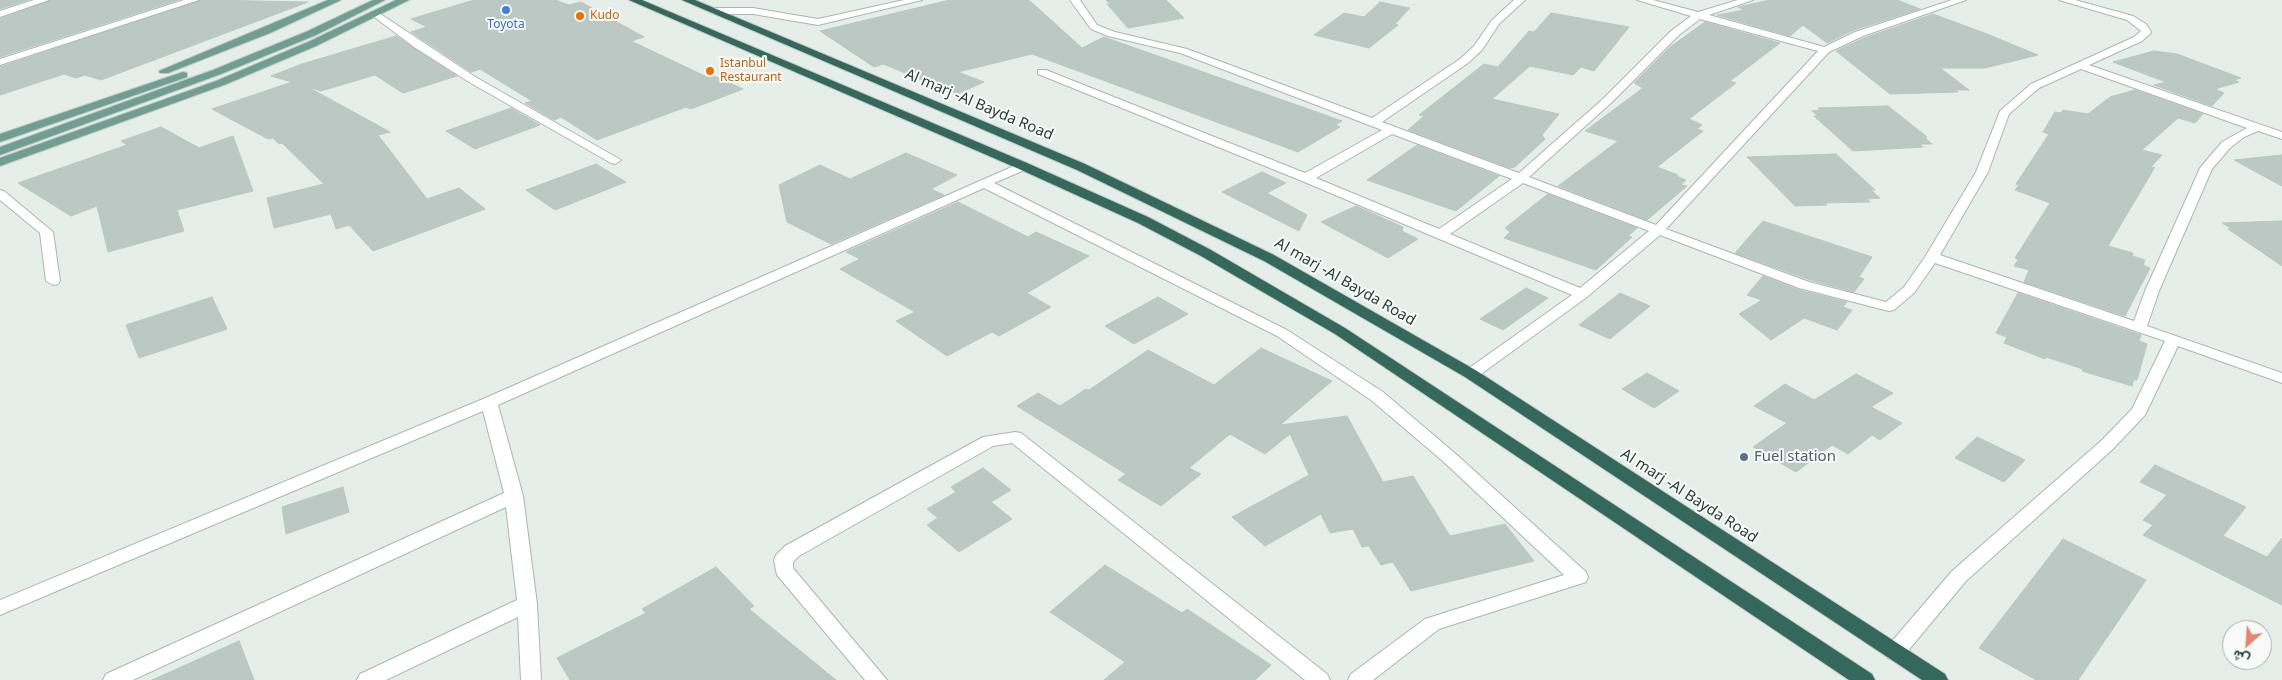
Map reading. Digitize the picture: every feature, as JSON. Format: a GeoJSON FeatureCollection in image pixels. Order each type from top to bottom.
{"type":"FeatureCollection","features":[{"type":"Feature","properties":{"kind":"highway"},"geometry":{"type":"LineString","coordinates":[[634,0],[1023,166],[1134,216],[1206,252],[1302,308],[1864,680]]}},
{"type":"Feature","properties":{"kind":"highway","name":"Al marj -Al Bayda Road"},"geometry":{"type":"LineString","coordinates":[[687,0],[1141,194],[1269,258],[1471,374],[1938,680]]}},
{"type":"Feature","properties":{"kind":"main road"},"geometry":{"type":"LineString","coordinates":[[0,128],[158,73],[336,0]]}},
{"type":"Feature","properties":{"kind":"main road"},"geometry":{"type":"LineString","coordinates":[[0,138],[85,110],[247,49],[357,0]]}},
{"type":"Feature","properties":{"kind":"main road"},"geometry":{"type":"LineString","coordinates":[[0,151],[100,116],[268,52],[380,0]]}},
{"type":"Feature","properties":{"kind":"main road"},"geometry":{"type":"LineString","coordinates":[[0,162],[211,87],[404,0]]}},
{"type":"Feature","properties":{"kind":"street"},"geometry":{"type":"LineString","coordinates":[[0,14],[44,0]]}},
{"type":"Feature","properties":{"kind":"street"},"geometry":{"type":"LineString","coordinates":[[0,62],[194,0]]}},
{"type":"Feature","properties":{"kind":"street"},"geometry":{"type":"LineString","coordinates":[[714,11],[753,11],[818,22],[916,0]]}},
{"type":"Feature","properties":{"kind":"street"},"geometry":{"type":"LineString","coordinates":[[1075,0],[1094,27],[1112,34],[1183,51],[1520,180],[1804,285],[1889,307],[1909,290],[1932,257],[1982,172],[2004,113],[2035,86],[2138,40],[2146,32],[2144,26],[2130,18],[2064,0]]}},
{"type":"Feature","properties":{"kind":"street"},"geometry":{"type":"LineString","coordinates":[[1373,123],[1464,61],[1478,48],[1495,22],[1520,0]]}},
{"type":"Feature","properties":{"kind":"street"},"geometry":{"type":"LineString","coordinates":[[1642,0],[1825,50]]}},
{"type":"Feature","properties":{"kind":"street"},"geometry":{"type":"LineString","coordinates":[[1441,234],[1520,180],[1608,100],[1675,33],[1699,15],[1748,0]]}},
{"type":"Feature","properties":{"kind":"street"},"geometry":{"type":"LineString","coordinates":[[1471,374],[1582,294],[1657,231],[1825,50],[1859,34],[1958,0]]}},
{"type":"Feature","properties":{"kind":"street"},"geometry":{"type":"LineString","coordinates":[[376,14],[473,80],[615,160]]}},
{"type":"Feature","properties":{"kind":"street"},"geometry":{"type":"LineString","coordinates":[[2079,65],[2282,136]]}},
{"type":"Feature","properties":{"kind":"street"},"geometry":{"type":"LineString","coordinates":[[1042,72],[1306,178],[1582,294]]}},
{"type":"Feature","properties":{"kind":"street"},"geometry":{"type":"LineString","coordinates":[[2139,328],[2152,291],[2206,168],[2226,145],[2240,135],[2258,128]]}},
{"type":"Feature","properties":{"kind":"street"},"geometry":{"type":"LineString","coordinates":[[1306,178],[1390,130]]}},
{"type":"Feature","properties":{"kind":"street"},"geometry":{"type":"LineString","coordinates":[[0,608],[489,403],[1023,166]]}},
{"type":"Feature","properties":{"kind":"street"},"geometry":{"type":"LineString","coordinates":[[984,183],[1282,333],[1377,396],[1579,577],[1432,624],[1358,680]]}},
{"type":"Feature","properties":{"kind":"street"},"geometry":{"type":"LineString","coordinates":[[0,194],[46,232],[53,281]]}},
{"type":"Feature","properties":{"kind":"street"},"geometry":{"type":"LineString","coordinates":[[1932,257],[2174,339],[2282,378]]}},
{"type":"Feature","properties":{"kind":"street"},"geometry":{"type":"LineString","coordinates":[[1895,652],[1959,576],[2107,445],[2140,411],[2174,339]]}},
{"type":"Feature","properties":{"kind":"street"},"geometry":{"type":"LineString","coordinates":[[489,403],[514,496],[528,604],[531,680]]}},
{"type":"Feature","properties":{"kind":"street"},"geometry":{"type":"LineString","coordinates":[[877,680],[784,570],[783,560],[792,551],[989,441],[1015,437],[1320,680]]}},
{"type":"Feature","properties":{"kind":"street"},"geometry":{"type":"LineString","coordinates":[[113,680],[514,496]]}},
{"type":"Feature","properties":{"kind":"street"},"geometry":{"type":"LineString","coordinates":[[367,680],[528,604]]}},
{"type":"Feature","properties":{"kind":"building"},"geometry":{"type":"Polygon","coordinates":[[[0,0],[28,0],[0,9],[0,0]]]}},
{"type":"Feature","properties":{"kind":"building"},"geometry":{"type":"Polygon","coordinates":[[[51,0],[178,0],[0,57],[0,19],[51,0]]]}},
{"type":"Feature","properties":{"kind":"building"},"geometry":{"type":"Polygon","coordinates":[[[201,0],[308,2],[101,80],[85,75],[76,78],[64,74],[0,95],[0,67],[201,0]]]}},
{"type":"Feature","properties":{"kind":"building"},"geometry":{"type":"Polygon","coordinates":[[[474,0],[555,0],[569,5],[581,2],[644,37],[631,41],[707,77],[712,75],[743,89],[691,109],[686,107],[597,140],[561,117],[554,120],[525,103],[532,101],[480,69],[471,72],[411,32],[427,27],[411,19],[474,0]]]}},
{"type":"Feature","properties":{"kind":"building"},"geometry":{"type":"Polygon","coordinates":[[[950,0],[1029,0],[1082,48],[1104,37],[1342,121],[1335,125],[1340,127],[1298,152],[1032,54],[958,72],[984,82],[957,94],[883,64],[874,67],[820,31],[950,0]]]}},
{"type":"Feature","properties":{"kind":"building"},"geometry":{"type":"Polygon","coordinates":[[[1106,0],[1166,0],[1184,18],[1128,28],[1107,4],[1110,4],[1106,0]]]}},
{"type":"Feature","properties":{"kind":"building"},"geometry":{"type":"Polygon","coordinates":[[[1770,0],[1897,0],[1920,9],[1854,30],[1827,43],[1803,25],[1790,36],[1717,15],[1744,10],[1738,7],[1770,0]]]}},
{"type":"Feature","properties":{"kind":"building"},"geometry":{"type":"Polygon","coordinates":[[[1380,2],[1410,8],[1395,24],[1398,25],[1369,48],[1314,35],[1344,13],[1364,17],[1380,2]]]}},
{"type":"Feature","properties":{"kind":"building"},"geometry":{"type":"Polygon","coordinates":[[[1551,13],[1629,27],[1594,71],[1581,67],[1573,75],[1530,66],[1492,99],[1559,114],[1542,135],[1545,139],[1515,167],[1510,168],[1408,130],[1424,116],[1419,115],[1484,64],[1498,67],[1529,31],[1534,32],[1551,13]]]}},
{"type":"Feature","properties":{"kind":"building"},"geometry":{"type":"Polygon","coordinates":[[[1933,14],[2038,55],[1985,68],[1940,68],[1969,90],[1890,94],[1836,51],[1864,38],[1933,14]]]}},
{"type":"Feature","properties":{"kind":"building"},"geometry":{"type":"Polygon","coordinates":[[[1705,22],[1780,43],[1730,81],[1736,83],[1689,119],[1702,125],[1697,129],[1703,131],[1657,167],[1686,180],[1681,185],[1687,186],[1647,220],[1558,186],[1618,141],[1585,131],[1643,88],[1634,83],[1670,47],[1705,22]]]}},
{"type":"Feature","properties":{"kind":"building"},"geometry":{"type":"Polygon","coordinates":[[[396,36],[457,76],[403,93],[375,75],[321,91],[306,86],[390,132],[378,135],[427,199],[459,188],[485,209],[373,251],[349,225],[336,229],[331,214],[274,228],[267,198],[324,184],[282,143],[279,144],[273,138],[268,139],[212,109],[292,82],[271,76],[302,64],[396,36]]]}},
{"type":"Feature","properties":{"kind":"building"},"geometry":{"type":"Polygon","coordinates":[[[2154,51],[2177,54],[2241,78],[2234,80],[2239,82],[2215,89],[2224,93],[2212,106],[2154,85],[2166,82],[2113,62],[2154,51]]]}},
{"type":"Feature","properties":{"kind":"building"},"geometry":{"type":"Polygon","coordinates":[[[2135,90],[2203,114],[2195,123],[2178,118],[2142,150],[2162,155],[2150,168],[2155,167],[2108,246],[2133,253],[2132,256],[2145,260],[2143,265],[2150,268],[2125,316],[2024,282],[2029,270],[2014,266],[2018,260],[2015,258],[2050,203],[2015,190],[2019,185],[2016,184],[2049,134],[2043,132],[2055,112],[2061,113],[2063,110],[2088,114],[2110,97],[2135,90]]]}},
{"type":"Feature","properties":{"kind":"building"},"geometry":{"type":"Polygon","coordinates":[[[1888,106],[1927,137],[1924,137],[1932,144],[1920,144],[1923,147],[1853,151],[1814,116],[1818,116],[1812,111],[1821,110],[1818,108],[1888,106]]]}},
{"type":"Feature","properties":{"kind":"building"},"geometry":{"type":"Polygon","coordinates":[[[511,108],[540,125],[475,149],[446,131],[511,108]]]}},
{"type":"Feature","properties":{"kind":"building"},"geometry":{"type":"Polygon","coordinates":[[[161,127],[199,148],[233,136],[253,191],[177,210],[184,231],[108,252],[97,206],[71,216],[18,183],[127,145],[121,141],[161,127]]]}},
{"type":"Feature","properties":{"kind":"building"},"geometry":{"type":"Polygon","coordinates":[[[1417,145],[1499,176],[1456,211],[1367,180],[1417,145]]]}},
{"type":"Feature","properties":{"kind":"building"},"geometry":{"type":"Polygon","coordinates":[[[906,153],[957,175],[931,189],[944,195],[831,244],[787,222],[779,185],[820,165],[850,179],[906,153]]]}},
{"type":"Feature","properties":{"kind":"building"},"geometry":{"type":"Polygon","coordinates":[[[1836,154],[1875,190],[1871,190],[1880,198],[1867,199],[1870,202],[1795,206],[1747,157],[1836,154]]]}},
{"type":"Feature","properties":{"kind":"building"},"geometry":{"type":"Polygon","coordinates":[[[2282,155],[2282,186],[2234,160],[2282,155]]]}},
{"type":"Feature","properties":{"kind":"building"},"geometry":{"type":"Polygon","coordinates":[[[596,164],[626,182],[555,210],[526,190],[596,164]]]}},
{"type":"Feature","properties":{"kind":"building"},"geometry":{"type":"Polygon","coordinates":[[[1262,172],[1286,183],[1267,193],[1307,215],[1299,231],[1222,192],[1262,172]]]}},
{"type":"Feature","properties":{"kind":"building"},"geometry":{"type":"Polygon","coordinates":[[[1548,194],[1637,228],[1628,236],[1632,237],[1596,270],[1504,238],[1510,232],[1505,228],[1548,194]]]}},
{"type":"Feature","properties":{"kind":"building"},"geometry":{"type":"Polygon","coordinates":[[[958,202],[1028,237],[1036,232],[1089,256],[1027,293],[1051,307],[999,336],[992,332],[947,356],[896,321],[915,312],[840,269],[860,259],[846,252],[958,202]]]}},
{"type":"Feature","properties":{"kind":"building"},"geometry":{"type":"Polygon","coordinates":[[[1356,206],[1403,227],[1402,231],[1418,239],[1388,258],[1321,222],[1356,206]]]}},
{"type":"Feature","properties":{"kind":"building"},"geometry":{"type":"Polygon","coordinates":[[[1763,221],[1872,257],[1859,277],[1864,279],[1854,292],[1810,280],[1735,253],[1763,221]]]}},
{"type":"Feature","properties":{"kind":"building"},"geometry":{"type":"Polygon","coordinates":[[[2282,221],[2282,266],[2222,223],[2282,221]]]}},
{"type":"Feature","properties":{"kind":"building"},"geometry":{"type":"Polygon","coordinates":[[[1763,276],[1799,290],[1847,302],[1843,307],[1852,310],[1837,330],[1804,318],[1771,340],[1739,314],[1762,300],[1747,295],[1763,276]]]}},
{"type":"Feature","properties":{"kind":"building"},"geometry":{"type":"Polygon","coordinates":[[[1526,288],[1548,298],[1503,330],[1480,319],[1526,288]]]}},
{"type":"Feature","properties":{"kind":"building"},"geometry":{"type":"Polygon","coordinates":[[[1620,293],[1650,306],[1610,339],[1579,325],[1620,293]]]}},
{"type":"Feature","properties":{"kind":"building"},"geometry":{"type":"Polygon","coordinates":[[[2018,293],[2141,335],[2139,341],[2147,344],[2137,380],[2134,379],[2132,386],[2082,371],[2083,369],[2046,357],[2045,359],[2004,343],[2007,337],[1996,333],[2018,293]]]}},
{"type":"Feature","properties":{"kind":"building"},"geometry":{"type":"Polygon","coordinates":[[[212,297],[227,329],[139,358],[126,325],[212,297]]]}},
{"type":"Feature","properties":{"kind":"building"},"geometry":{"type":"Polygon","coordinates":[[[1158,297],[1188,314],[1134,344],[1105,326],[1158,297]]]}},
{"type":"Feature","properties":{"kind":"building"},"geometry":{"type":"Polygon","coordinates":[[[1261,348],[1332,381],[1280,425],[1347,416],[1383,482],[1413,476],[1450,536],[1505,524],[1534,561],[1411,591],[1393,562],[1381,565],[1369,546],[1362,547],[1353,529],[1330,533],[1321,514],[1265,546],[1232,517],[1309,475],[1290,434],[1265,454],[1230,434],[1189,468],[1201,474],[1161,506],[1118,480],[1126,474],[1017,406],[1038,393],[1060,406],[1086,389],[1089,390],[1148,350],[1214,385],[1261,348]]]}},
{"type":"Feature","properties":{"kind":"building"},"geometry":{"type":"Polygon","coordinates":[[[1647,373],[1679,391],[1654,408],[1622,389],[1647,373]]]}},
{"type":"Feature","properties":{"kind":"building"},"geometry":{"type":"Polygon","coordinates":[[[1856,374],[1893,393],[1871,407],[1902,423],[1880,440],[1872,435],[1848,454],[1832,445],[1796,472],[1753,447],[1787,423],[1754,406],[1785,384],[1814,400],[1856,374]]]}},
{"type":"Feature","properties":{"kind":"building"},"geometry":{"type":"Polygon","coordinates":[[[1977,437],[2025,460],[2004,482],[1955,458],[1977,437]]]}},
{"type":"Feature","properties":{"kind":"building"},"geometry":{"type":"Polygon","coordinates":[[[2155,465],[2246,507],[2223,536],[2267,557],[2282,538],[2282,605],[2143,535],[2153,525],[2143,520],[2167,495],[2140,482],[2155,465]]]}},
{"type":"Feature","properties":{"kind":"building"},"geometry":{"type":"Polygon","coordinates":[[[983,468],[1011,490],[991,502],[1012,519],[959,552],[927,525],[938,518],[927,509],[956,492],[951,487],[983,468]]]}},
{"type":"Feature","properties":{"kind":"building"},"geometry":{"type":"Polygon","coordinates":[[[343,487],[349,512],[286,534],[282,507],[343,487]]]}},
{"type":"Feature","properties":{"kind":"building"},"geometry":{"type":"Polygon","coordinates":[[[2063,539],[2146,580],[2078,680],[2036,680],[1979,648],[2063,539]]]}},
{"type":"Feature","properties":{"kind":"building"},"geometry":{"type":"Polygon","coordinates":[[[1105,565],[1182,613],[1187,609],[1271,665],[1255,680],[1104,680],[1125,662],[1050,612],[1105,565]]]}},
{"type":"Feature","properties":{"kind":"building"},"geometry":{"type":"Polygon","coordinates":[[[716,567],[754,606],[749,609],[836,680],[570,680],[557,658],[646,613],[642,609],[716,567]]]}},
{"type":"Feature","properties":{"kind":"building"},"geometry":{"type":"Polygon","coordinates":[[[239,641],[254,680],[152,680],[239,641]]]}},
{"type":"Feature","properties":{"kind":"place","name":"Toyota"},"geometry":{"type":"Point","coordinates":[506,10]}},
{"type":"Feature","properties":{"kind":"place","name":"Kudo"},"geometry":{"type":"Point","coordinates":[580,16]}},
{"type":"Feature","properties":{"kind":"place","name":"Istanbul Restaurant"},"geometry":{"type":"Point","coordinates":[710,71]}},
{"type":"Feature","properties":{"kind":"place","name":"Fuel station"},"geometry":{"type":"Point","coordinates":[1744,457]}}]}
